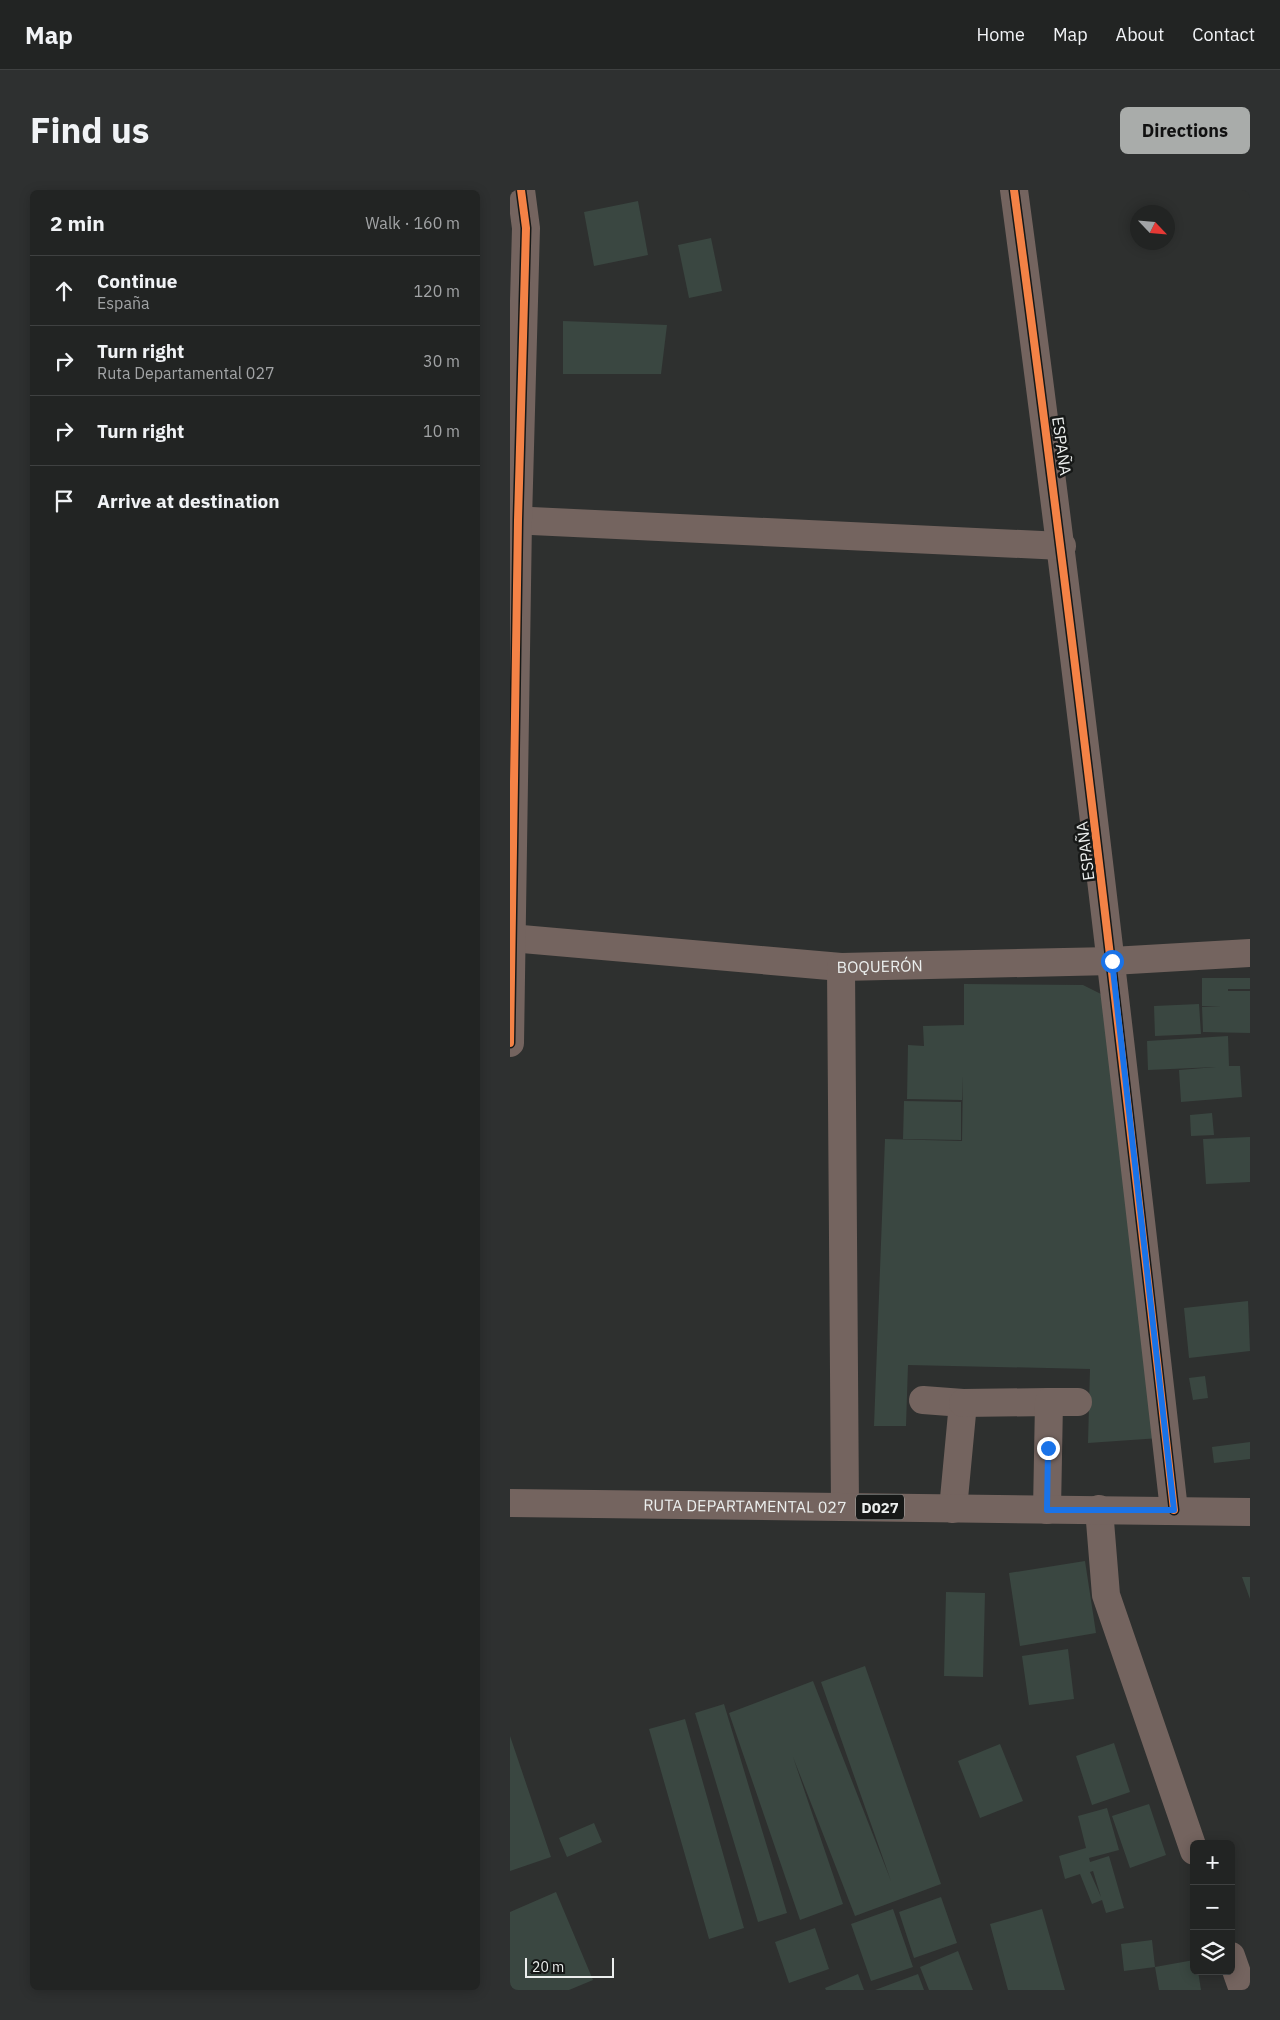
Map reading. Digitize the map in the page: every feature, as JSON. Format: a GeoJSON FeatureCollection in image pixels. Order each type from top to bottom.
{"type":"FeatureCollection","features":[{"type":"Feature","properties":{"kind":"street"},"geometry":{"type":"LineString","coordinates":[[510,1043],[514,520],[526,228],[521,190]]}},
{"type":"Feature","properties":{"kind":"street","name":"ESPAÑA"},"geometry":{"type":"LineString","coordinates":[[1014,190],[1062,546],[1112,961],[1174,1510]]}},
{"type":"Feature","properties":{"kind":"street"},"geometry":{"type":"LineString","coordinates":[[514,520],[1062,546]]}},
{"type":"Feature","properties":{"kind":"street","name":"BOQUERÓN"},"geometry":{"type":"LineString","coordinates":[[511,938],[841,967],[1112,961],[1250,953]]}},
{"type":"Feature","properties":{"kind":"street"},"geometry":{"type":"LineString","coordinates":[[841,967],[845,1507]]}},
{"type":"Feature","properties":{"kind":"street"},"geometry":{"type":"LineString","coordinates":[[923,1400],[963,1403],[1078,1402]]}},
{"type":"Feature","properties":{"kind":"street"},"geometry":{"type":"LineString","coordinates":[[1047,1510],[1049,1402]]}},
{"type":"Feature","properties":{"kind":"street"},"geometry":{"type":"LineString","coordinates":[[953,1509],[963,1403]]}},
{"type":"Feature","properties":{"kind":"street","name":"RUTA DEPARTAMENTAL 027"},"geometry":{"type":"LineString","coordinates":[[510,1503],[1250,1512]]}},
{"type":"Feature","properties":{"kind":"street"},"geometry":{"type":"LineString","coordinates":[[1099,1509],[1106,1595],[1190,1840]]}},
{"type":"Feature","properties":{"kind":"street"},"geometry":{"type":"LineString","coordinates":[[1235,1967],[1243,1990]]}},
{"type":"Feature","properties":{"kind":"building"},"geometry":{"type":"Polygon","coordinates":[[[638,201],[648,255],[594,266],[584,212],[638,201]]]}},
{"type":"Feature","properties":{"kind":"building"},"geometry":{"type":"Polygon","coordinates":[[[711,238],[722,291],[689,298],[678,245],[711,238]]]}},
{"type":"Feature","properties":{"kind":"building"},"geometry":{"type":"Polygon","coordinates":[[[563,321],[667,325],[661,374],[563,374],[563,321]]]}},
{"type":"Feature","properties":{"kind":"building"},"geometry":{"type":"Polygon","coordinates":[[[1202,978],[1250,978],[1250,989],[1228,989],[1228,991],[1250,991],[1250,1033],[1203,1032],[1202,1007],[1221,1006],[1202,1006],[1202,978]]]}},
{"type":"Feature","properties":{"kind":"building"},"geometry":{"type":"Polygon","coordinates":[[[964,984],[1083,985],[1109,998],[1160,1438],[1088,1443],[1090,1369],[908,1365],[906,1426],[874,1426],[885,1139],[962,1141],[963,1076],[962,1100],[907,1099],[908,1045],[924,1046],[923,1026],[964,1025],[964,984]]]}},
{"type":"Feature","properties":{"kind":"building"},"geometry":{"type":"Polygon","coordinates":[[[1199,1004],[1201,1034],[1155,1036],[1154,1006],[1199,1004]]]}},
{"type":"Feature","properties":{"kind":"building"},"geometry":{"type":"Polygon","coordinates":[[[1228,1036],[1229,1066],[1240,1066],[1242,1097],[1181,1102],[1179,1070],[1216,1067],[1148,1070],[1147,1041],[1228,1036]]]}},
{"type":"Feature","properties":{"kind":"building"},"geometry":{"type":"Polygon","coordinates":[[[904,1101],[961,1102],[961,1140],[903,1139],[904,1101]]]}},
{"type":"Feature","properties":{"kind":"building"},"geometry":{"type":"Polygon","coordinates":[[[1212,1113],[1214,1135],[1191,1136],[1190,1115],[1212,1113]]]}},
{"type":"Feature","properties":{"kind":"building"},"geometry":{"type":"Polygon","coordinates":[[[1250,1137],[1250,1182],[1206,1184],[1203,1139],[1250,1137]]]}},
{"type":"Feature","properties":{"kind":"building"},"geometry":{"type":"Polygon","coordinates":[[[1248,1301],[1250,1351],[1189,1358],[1184,1308],[1248,1301]]]}},
{"type":"Feature","properties":{"kind":"building"},"geometry":{"type":"Polygon","coordinates":[[[1205,1376],[1208,1398],[1193,1400],[1189,1378],[1205,1376]]]}},
{"type":"Feature","properties":{"kind":"building"},"geometry":{"type":"Polygon","coordinates":[[[1250,1442],[1250,1459],[1214,1463],[1212,1447],[1250,1442]]]}},
{"type":"Feature","properties":{"kind":"building"},"geometry":{"type":"Polygon","coordinates":[[[1085,1561],[1096,1633],[1020,1646],[1009,1573],[1085,1561]]]}},
{"type":"Feature","properties":{"kind":"building"},"geometry":{"type":"Polygon","coordinates":[[[1242,1577],[1250,1577],[1250,1599],[1242,1577]]]}},
{"type":"Feature","properties":{"kind":"building"},"geometry":{"type":"Polygon","coordinates":[[[946,1592],[985,1593],[983,1677],[944,1676],[946,1592]]]}},
{"type":"Feature","properties":{"kind":"building"},"geometry":{"type":"Polygon","coordinates":[[[1068,1649],[1074,1699],[1029,1705],[1022,1656],[1068,1649]]]}},
{"type":"Feature","properties":{"kind":"building"},"geometry":{"type":"Polygon","coordinates":[[[865,1666],[941,1884],[855,1916],[793,1757],[843,1904],[800,1920],[729,1713],[813,1681],[891,1881],[821,1682],[865,1666]]]}},
{"type":"Feature","properties":{"kind":"building"},"geometry":{"type":"Polygon","coordinates":[[[724,1704],[787,1913],[758,1922],[695,1713],[724,1704]]]}},
{"type":"Feature","properties":{"kind":"building"},"geometry":{"type":"Polygon","coordinates":[[[685,1719],[744,1928],[709,1939],[649,1729],[685,1719]]]}},
{"type":"Feature","properties":{"kind":"building"},"geometry":{"type":"Polygon","coordinates":[[[510,1736],[551,1857],[510,1871],[510,1736]]]}},
{"type":"Feature","properties":{"kind":"building"},"geometry":{"type":"Polygon","coordinates":[[[1114,1743],[1130,1792],[1092,1805],[1076,1756],[1114,1743]]]}},
{"type":"Feature","properties":{"kind":"building"},"geometry":{"type":"Polygon","coordinates":[[[1000,1744],[1023,1801],[980,1818],[958,1761],[1000,1744]]]}},
{"type":"Feature","properties":{"kind":"building"},"geometry":{"type":"Polygon","coordinates":[[[1149,1804],[1166,1855],[1130,1868],[1112,1816],[1149,1804]]]}},
{"type":"Feature","properties":{"kind":"building"},"geometry":{"type":"Polygon","coordinates":[[[1107,1808],[1119,1850],[1089,1858],[1090,1862],[1109,1856],[1124,1908],[1106,1913],[1102,1900],[1092,1904],[1080,1874],[1065,1879],[1059,1856],[1086,1848],[1078,1816],[1107,1808]],[[1093,1871],[1090,1872],[1101,1897],[1093,1871]]]}},
{"type":"Feature","properties":{"kind":"building"},"geometry":{"type":"Polygon","coordinates":[[[594,1823],[602,1842],[567,1857],[559,1838],[594,1823]]]}},
{"type":"Feature","properties":{"kind":"building"},"geometry":{"type":"Polygon","coordinates":[[[556,1892],[593,1980],[569,1990],[510,1990],[510,1912],[556,1892]]]}},
{"type":"Feature","properties":{"kind":"building"},"geometry":{"type":"Polygon","coordinates":[[[941,1897],[957,1943],[914,1958],[899,1912],[941,1897]]]}},
{"type":"Feature","properties":{"kind":"building"},"geometry":{"type":"Polygon","coordinates":[[[893,1909],[913,1967],[871,1981],[851,1924],[893,1909]]]}},
{"type":"Feature","properties":{"kind":"building"},"geometry":{"type":"Polygon","coordinates":[[[1042,1909],[1065,1990],[1008,1990],[990,1924],[1042,1909]]]}},
{"type":"Feature","properties":{"kind":"building"},"geometry":{"type":"Polygon","coordinates":[[[815,1928],[829,1969],[789,1983],[775,1942],[815,1928]]]}},
{"type":"Feature","properties":{"kind":"building"},"geometry":{"type":"Polygon","coordinates":[[[1152,1940],[1155,1967],[1124,1971],[1121,1944],[1152,1940]]]}},
{"type":"Feature","properties":{"kind":"building"},"geometry":{"type":"Polygon","coordinates":[[[958,1951],[973,1990],[929,1990],[920,1967],[958,1951]]]}},
{"type":"Feature","properties":{"kind":"building"},"geometry":{"type":"Polygon","coordinates":[[[1190,1961],[1190,1975],[1199,1975],[1201,1990],[1159,1990],[1155,1967],[1190,1961]]]}},
{"type":"Feature","properties":{"kind":"building"},"geometry":{"type":"Polygon","coordinates":[[[858,1974],[864,1990],[826,1990],[825,1988],[858,1974]]]}},
{"type":"Feature","properties":{"kind":"building"},"geometry":{"type":"Polygon","coordinates":[[[918,1974],[924,1990],[875,1990],[918,1974]]]}},
{"type":"Feature","properties":{"kind":"cycle path"},"geometry":{"type":"LineString","coordinates":[[510,1043],[518,520],[526,228],[521,190]]}},
{"type":"Feature","properties":{"kind":"cycle path"},"geometry":{"type":"LineString","coordinates":[[1014,190],[1057,519],[1174,1510]]}},
{"type":"Feature","properties":{"kind":"route"},"geometry":{"type":"LineString","coordinates":[[1048,1448],[1047,1510],[1174,1510],[1112,961]]}}]}
